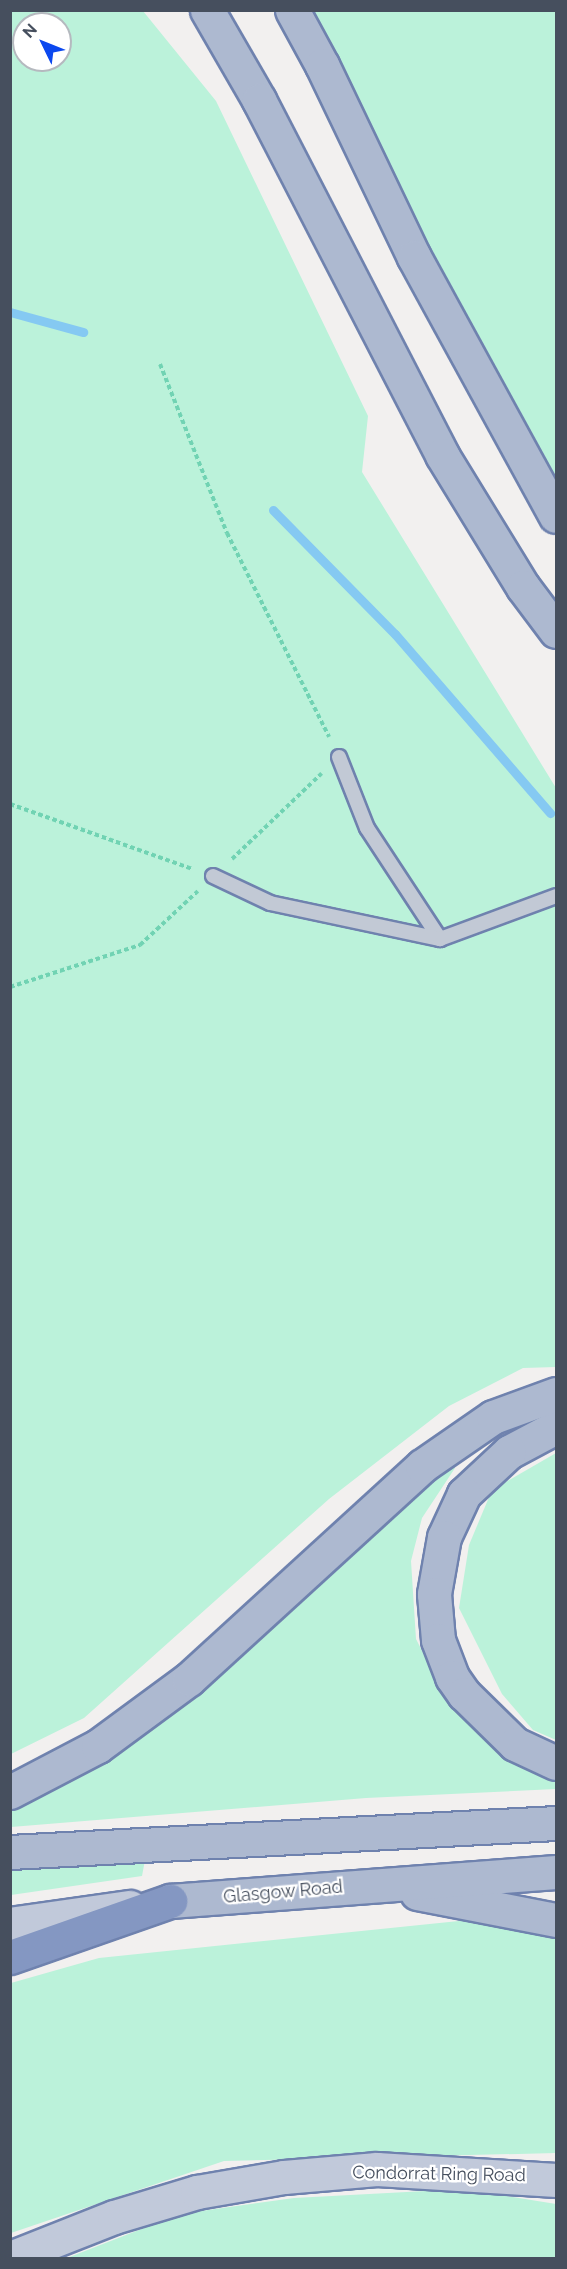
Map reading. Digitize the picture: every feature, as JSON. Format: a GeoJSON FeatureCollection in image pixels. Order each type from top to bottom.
{"type":"FeatureCollection","features":[{"type":"Feature","properties":{"kind":"highway"},"geometry":{"type":"LineString","coordinates":[[10,1957],[170,1901]]}},
{"type":"Feature","properties":{"kind":"main road"},"geometry":{"type":"LineString","coordinates":[[207,10],[259,100],[442,455],[523,587],[556,632]]}},
{"type":"Feature","properties":{"kind":"main road"},"geometry":{"type":"LineString","coordinates":[[292,10],[322,65],[419,267],[556,516]]}},
{"type":"Feature","properties":{"kind":"main road"},"geometry":{"type":"LineString","coordinates":[[10,1792],[98,1746],[189,1679],[430,1460],[493,1418],[556,1394]]}},
{"type":"Feature","properties":{"kind":"main road"},"geometry":{"type":"LineString","coordinates":[[556,1427],[509,1452],[464,1494],[444,1537],[434,1594],[438,1640],[452,1677],[464,1694],[515,1744],[556,1763]]}},
{"type":"Feature","properties":{"kind":"main road"},"geometry":{"type":"LineString","coordinates":[[10,1852],[556,1823]]}},
{"type":"Feature","properties":{"kind":"main road","name":"Glasgow Road"},"geometry":{"type":"LineString","coordinates":[[170,1901],[556,1872]]}},
{"type":"Feature","properties":{"kind":"main road"},"geometry":{"type":"LineString","coordinates":[[376,1884],[556,1920]]}},
{"type":"Feature","properties":{"kind":"street","name":"Glasgow Road"},"geometry":{"type":"LineString","coordinates":[[10,1924],[170,1901]]}},
{"type":"Feature","properties":{"kind":"street","name":"Condorrat Ring Road"},"geometry":{"type":"LineString","coordinates":[[10,2258],[114,2217],[197,2192],[284,2177],[377,2169],[556,2180]]}},
{"type":"Feature","properties":{"kind":"lane"},"geometry":{"type":"LineString","coordinates":[[339,757],[367,828],[441,939]]}},
{"type":"Feature","properties":{"kind":"lane"},"geometry":{"type":"LineString","coordinates":[[213,876],[270,903],[441,939],[556,896]]}},
{"type":"Feature","properties":{"kind":"path"},"geometry":{"type":"LineString","coordinates":[[10,987],[140,945],[339,757],[227,533],[160,364]]}},
{"type":"Feature","properties":{"kind":"path"},"geometry":{"type":"LineString","coordinates":[[10,804],[213,876]]}},
{"type":"Feature","properties":{"kind":"green space"},"geometry":{"type":"Polygon","coordinates":[[[11,11],[143,11],[216,101],[368,416],[362,472],[556,788],[556,1367],[523,1368],[449,1406],[329,1499],[84,1718],[11,1754],[11,11]]]}},
{"type":"Feature","properties":{"kind":"green space"},"geometry":{"type":"Polygon","coordinates":[[[308,11],[556,11],[556,482],[513,423],[308,11]]]}},
{"type":"Feature","properties":{"kind":"green space"},"geometry":{"type":"Polygon","coordinates":[[[556,1453],[556,1740],[533,1730],[502,1694],[459,1608],[469,1545],[492,1490],[556,1453]]]}},
{"type":"Feature","properties":{"kind":"green space"},"geometry":{"type":"Polygon","coordinates":[[[444,1458],[455,1468],[422,1518],[411,1561],[416,1639],[443,1692],[470,1724],[503,1755],[556,1777],[556,1789],[366,1798],[11,1827],[11,1800],[444,1458]]]}},
{"type":"Feature","properties":{"kind":"green space"},"geometry":{"type":"Polygon","coordinates":[[[145,1860],[142,1876],[11,1895],[11,1870],[145,1860]]]}},
{"type":"Feature","properties":{"kind":"green space"},"geometry":{"type":"Polygon","coordinates":[[[556,1911],[556,2153],[224,2161],[11,2233],[11,1983],[99,1958],[556,1911]]]}},
{"type":"Feature","properties":{"kind":"green space"},"geometry":{"type":"Polygon","coordinates":[[[463,2189],[556,2204],[556,2258],[67,2258],[180,2214],[294,2198],[463,2189]]]}},
{"type":"Feature","properties":{"kind":"waterway"},"geometry":{"type":"LineString","coordinates":[[10,312],[83,332]]}},
{"type":"Feature","properties":{"kind":"waterway"},"geometry":{"type":"LineString","coordinates":[[273,510],[395,634],[550,813]]}}]}
